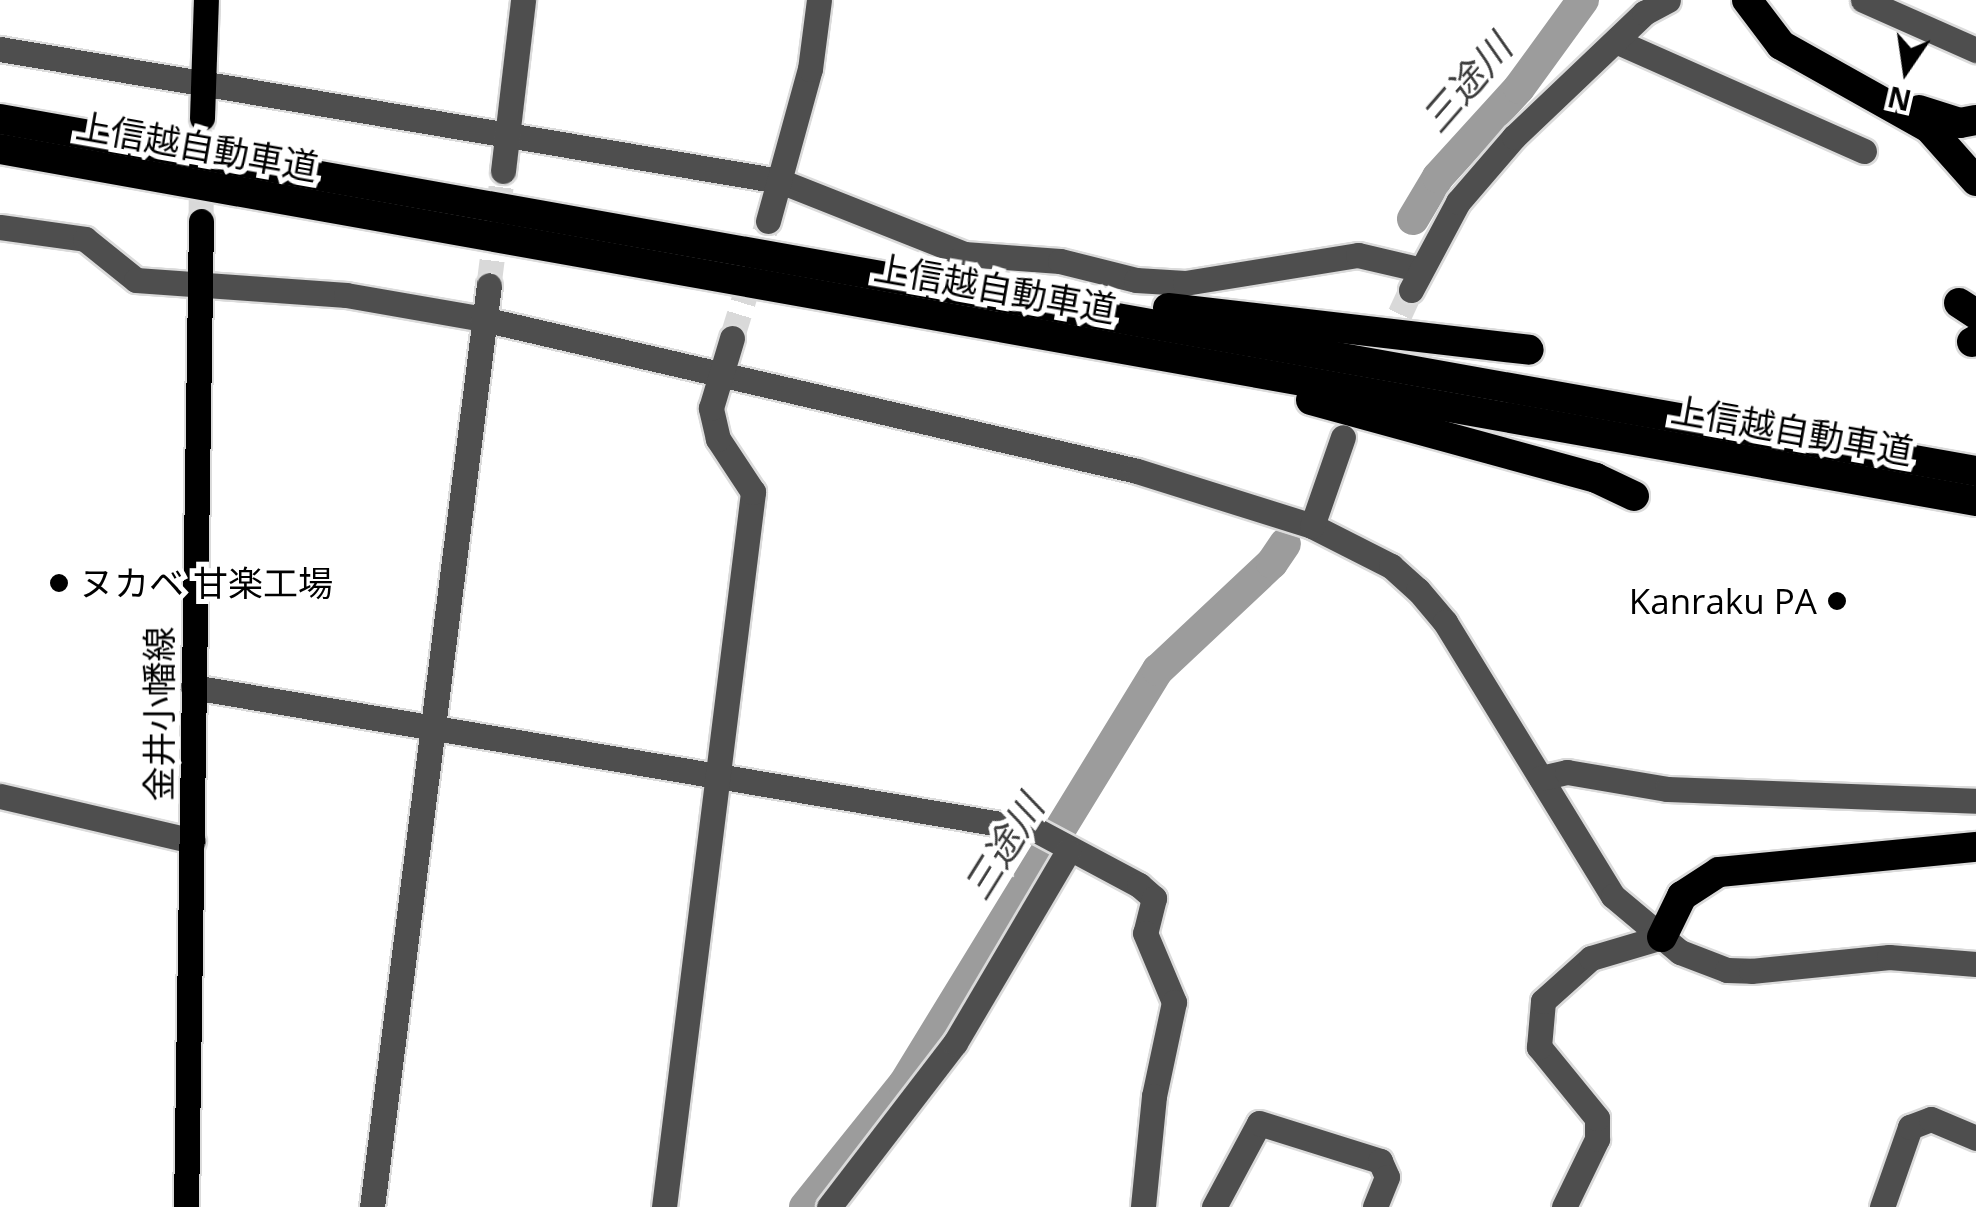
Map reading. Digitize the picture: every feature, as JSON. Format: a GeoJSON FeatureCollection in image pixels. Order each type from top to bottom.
{"type":"FeatureCollection","features":[{"type":"Feature","properties":{"kind":"highway"},"geometry":{"type":"LineString","coordinates":[[1747,0],[1781,46],[1929,128],[1976,182]]}},
{"type":"Feature","properties":{"kind":"highway"},"geometry":{"type":"LineString","coordinates":[[1757,0],[1792,38],[1934,118],[1976,120]]}},
{"type":"Feature","properties":{"kind":"highway","name":"上信越自動車道"},"geometry":{"type":"LineString","coordinates":[[0,119],[1976,472]]}},
{"type":"Feature","properties":{"kind":"highway","name":"上信越自動車道"},"geometry":{"type":"LineString","coordinates":[[0,148],[1976,502]]}},
{"type":"Feature","properties":{"kind":"highway"},"geometry":{"type":"LineString","coordinates":[[896,279],[1529,350]]}},
{"type":"Feature","properties":{"kind":"highway"},"geometry":{"type":"LineString","coordinates":[[928,314],[1316,401],[1596,478],[1634,496]]}},
{"type":"Feature","properties":{"kind":"highway"},"geometry":{"type":"LineString","coordinates":[[1662,937],[1682,896],[1719,872],[1976,847]]}},
{"type":"Feature","properties":{"kind":"highway"},"geometry":{"type":"LineString","coordinates":[[1662,937],[1718,886],[1976,858]]}},
{"type":"Feature","properties":{"kind":"main road"},"geometry":{"type":"LineString","coordinates":[[202,118],[206,0]]}},
{"type":"Feature","properties":{"kind":"main road","name":"金井小幡線"},"geometry":{"type":"LineString","coordinates":[[186,1207],[201,221]]}},
{"type":"Feature","properties":{"kind":"street"},"geometry":{"type":"LineString","coordinates":[[503,171],[523,0]]}},
{"type":"Feature","properties":{"kind":"street"},"geometry":{"type":"LineString","coordinates":[[768,221],[810,70],[820,0]]}},
{"type":"Feature","properties":{"kind":"street"},"geometry":{"type":"LineString","coordinates":[[0,49],[780,182],[964,254],[1060,261],[1136,280],[1185,283],[1358,256],[1415,280],[1458,202],[1514,138],[1644,13],[1668,0]]}},
{"type":"Feature","properties":{"kind":"street"},"geometry":{"type":"LineString","coordinates":[[1863,0],[1976,50]]}},
{"type":"Feature","properties":{"kind":"street"},"geometry":{"type":"LineString","coordinates":[[1618,42],[1864,151]]}},
{"type":"Feature","properties":{"kind":"street"},"geometry":{"type":"LineString","coordinates":[[0,227],[85,238],[136,280],[346,294],[484,319],[1137,470],[1312,526],[1378,559],[1418,590],[1445,622],[1613,896],[1680,952],[1728,970],[1889,957],[1976,964]]}},
{"type":"Feature","properties":{"kind":"street"},"geometry":{"type":"LineString","coordinates":[[372,1207],[489,284]]}},
{"type":"Feature","properties":{"kind":"street"},"geometry":{"type":"LineString","coordinates":[[664,1207],[754,492],[718,440],[710,408],[732,338]]}},
{"type":"Feature","properties":{"kind":"street"},"geometry":{"type":"LineString","coordinates":[[1312,526],[1343,436]]}},
{"type":"Feature","properties":{"kind":"street"},"geometry":{"type":"LineString","coordinates":[[193,687],[1036,830],[1154,898],[1145,932],[1174,1002],[1154,1096],[1144,1207]]}},
{"type":"Feature","properties":{"kind":"street"},"geometry":{"type":"LineString","coordinates":[[1541,778],[1567,772],[1667,789],[1976,801]]}},
{"type":"Feature","properties":{"kind":"street"},"geometry":{"type":"LineString","coordinates":[[0,796],[193,841]]}},
{"type":"Feature","properties":{"kind":"street"},"geometry":{"type":"LineString","coordinates":[[829,1207],[955,1043],[1068,851]]}},
{"type":"Feature","properties":{"kind":"street"},"geometry":{"type":"LineString","coordinates":[[1564,1207],[1597,1139],[1597,1118],[1539,1047],[1543,1001],[1591,958],[1662,937]]}},
{"type":"Feature","properties":{"kind":"street"},"geometry":{"type":"LineString","coordinates":[[1882,1207],[1910,1128],[1931,1119],[1976,1138]]}},
{"type":"Feature","properties":{"kind":"street"},"geometry":{"type":"LineString","coordinates":[[1214,1207],[1259,1123],[1380,1161],[1386,1177],[1375,1207]]}},
{"type":"Feature","properties":{"kind":"waterway","name":"三途川"},"geometry":{"type":"LineString","coordinates":[[1413,219],[1438,177],[1519,88],[1583,0]]}},
{"type":"Feature","properties":{"kind":"waterway","name":"三途川"},"geometry":{"type":"LineString","coordinates":[[805,1207],[904,1084],[1158,670],[1272,563],[1285,544]]}},
{"type":"Feature","properties":{"kind":"tunnel"},"geometry":{"type":"LineString","coordinates":[[201,221],[202,118]]}},
{"type":"Feature","properties":{"kind":"tunnel"},"geometry":{"type":"LineString","coordinates":[[489,285],[503,171]]}},
{"type":"Feature","properties":{"kind":"tunnel"},"geometry":{"type":"LineString","coordinates":[[732,338],[768,221]]}},
{"type":"Feature","properties":{"kind":"tunnel"},"geometry":{"type":"LineString","coordinates":[[1369,381],[1411,290]]}},
{"type":"Feature","properties":{"kind":"place","name":"ヌカベ 甘楽工場"},"geometry":{"type":"Point","coordinates":[59,583]}},
{"type":"Feature","properties":{"kind":"place","name":"Kanraku PA"},"geometry":{"type":"Point","coordinates":[1837,601]}}]}
